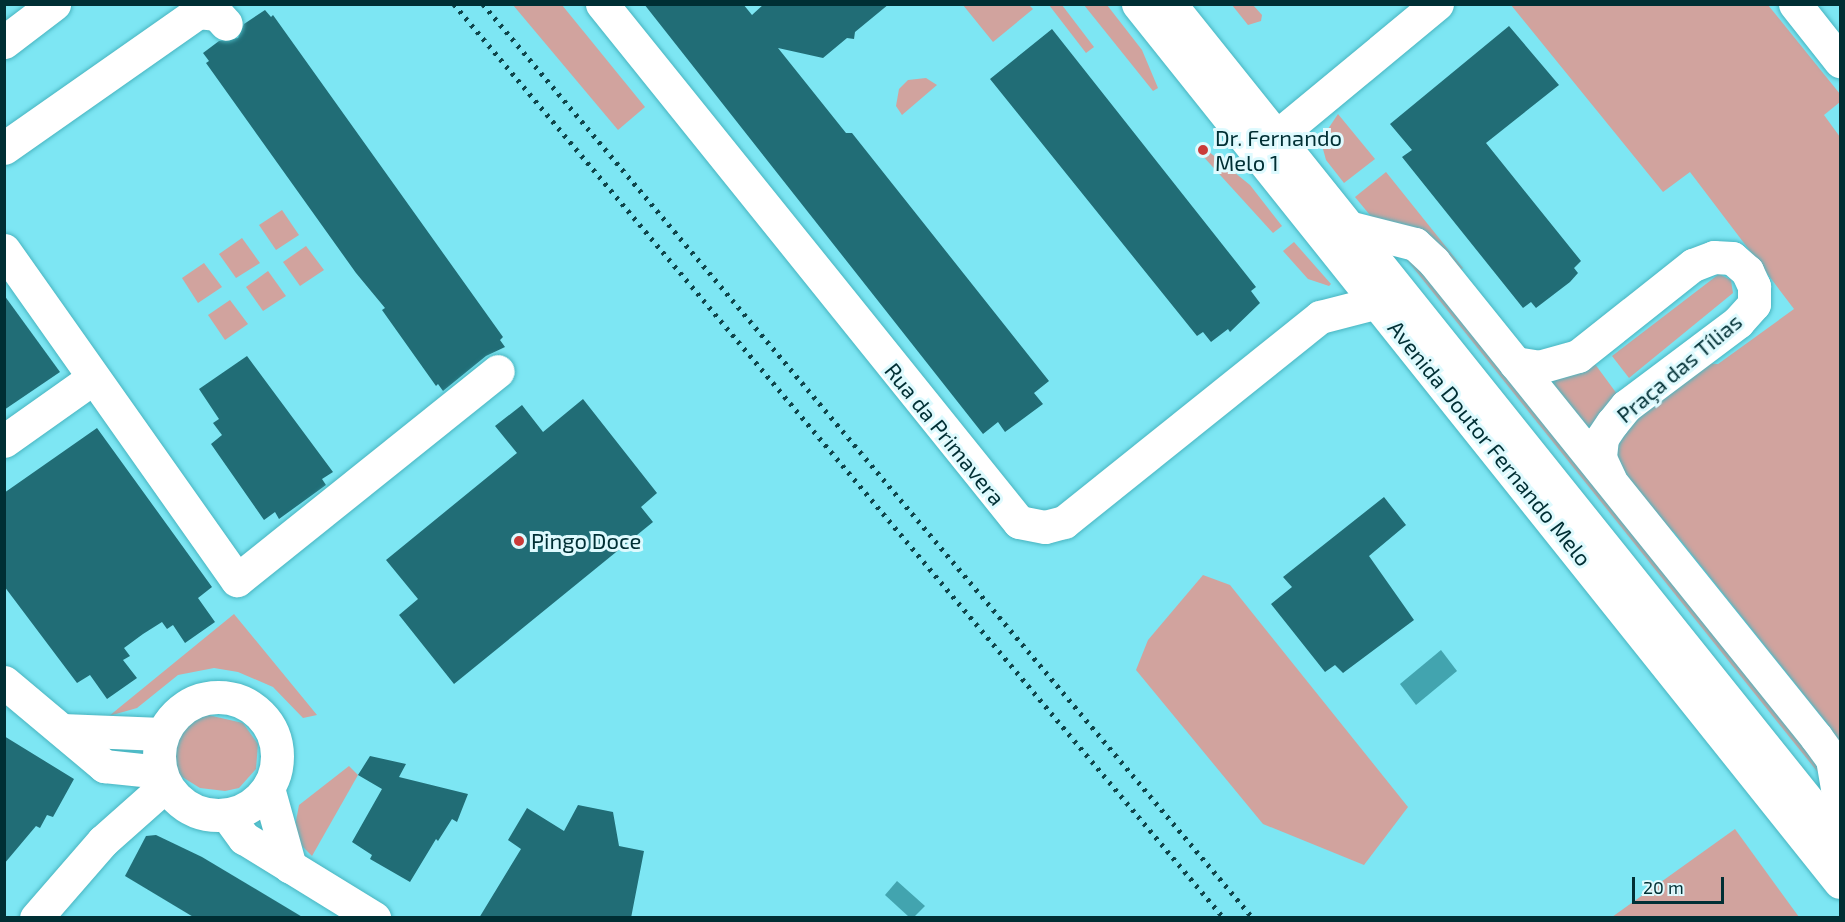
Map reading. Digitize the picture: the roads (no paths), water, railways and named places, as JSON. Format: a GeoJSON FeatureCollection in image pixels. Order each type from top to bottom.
{"type":"FeatureCollection","features":[{"type":"Feature","properties":{"kind":"street"},"geometry":{"type":"LineString","coordinates":[[4,42],[54,4]]}},
{"type":"Feature","properties":{"kind":"street","name":"Rua da Primavera"},"geometry":{"type":"LineString","coordinates":[[602,4],[1019,522],[1045,527],[1064,522],[1320,317],[1378,302]]}},
{"type":"Feature","properties":{"kind":"street","name":"Avenida Doutor Fernando Melo"},"geometry":{"type":"LineString","coordinates":[[1138,4],[1840,882]]}},
{"type":"Feature","properties":{"kind":"street","name":"Avenida Doutor Fernando Melo"},"geometry":{"type":"LineString","coordinates":[[1170,4],[1840,841]]}},
{"type":"Feature","properties":{"kind":"street"},"geometry":{"type":"LineString","coordinates":[[1276,137],[1437,4]]}},
{"type":"Feature","properties":{"kind":"street"},"geometry":{"type":"LineString","coordinates":[[1795,4],[1840,61]]}},
{"type":"Feature","properties":{"kind":"street"},"geometry":{"type":"LineString","coordinates":[[4,148],[198,12],[217,14],[226,24]]}},
{"type":"Feature","properties":{"kind":"street"},"geometry":{"type":"LineString","coordinates":[[1348,227],[1415,244],[1434,262],[1832,759],[1840,806]]}},
{"type":"Feature","properties":{"kind":"street"},"geometry":{"type":"LineString","coordinates":[[4,250],[237,580],[498,371]]}},
{"type":"Feature","properties":{"kind":"street","name":"Praça das Tílias"},"geometry":{"type":"LineString","coordinates":[[1515,363],[1539,367],[1578,356],[1704,261],[1714,257],[1732,258],[1746,270],[1754,286],[1754,304],[1743,316],[1626,406],[1602,438],[1600,458],[1612,484]]}},
{"type":"Feature","properties":{"kind":"street"},"geometry":{"type":"LineString","coordinates":[[4,441],[93,378]]}},
{"type":"Feature","properties":{"kind":"street"},"geometry":{"type":"LineString","coordinates":[[4,682],[104,766],[163,778],[189,808],[208,814],[227,815],[250,805],[268,788]]}},
{"type":"Feature","properties":{"kind":"street"},"geometry":{"type":"LineString","coordinates":[[36,918],[103,841],[163,778],[167,726],[185,705],[202,698],[238,699],[254,708],[267,721],[278,752],[268,788],[290,867]]}},
{"type":"Feature","properties":{"kind":"street"},"geometry":{"type":"LineString","coordinates":[[62,730],[167,726]]}},
{"type":"Feature","properties":{"kind":"street"},"geometry":{"type":"LineString","coordinates":[[227,815],[244,838],[374,918]]}},
{"type":"Feature","properties":{"kind":"water"},"geometry":{"type":"Polygon","coordinates":[[[1441,650],[1457,671],[1416,705],[1400,684],[1441,650]]]}},
{"type":"Feature","properties":{"kind":"water"},"geometry":{"type":"Polygon","coordinates":[[[897,881],[925,906],[914,917],[909,917],[885,895],[897,881]]]}},
{"type":"Feature","properties":{"kind":"railway"},"geometry":{"type":"LineString","coordinates":[[454,4],[1224,918]]}},
{"type":"Feature","properties":{"kind":"railway"},"geometry":{"type":"LineString","coordinates":[[483,4],[1253,918]]}},
{"type":"Feature","properties":{"kind":"place","name":"Dr. Fernando Melo 1"},"geometry":{"type":"Point","coordinates":[1203,150]}},
{"type":"Feature","properties":{"kind":"place","name":"Pingo Doce"},"geometry":{"type":"Point","coordinates":[519,541]}}]}
